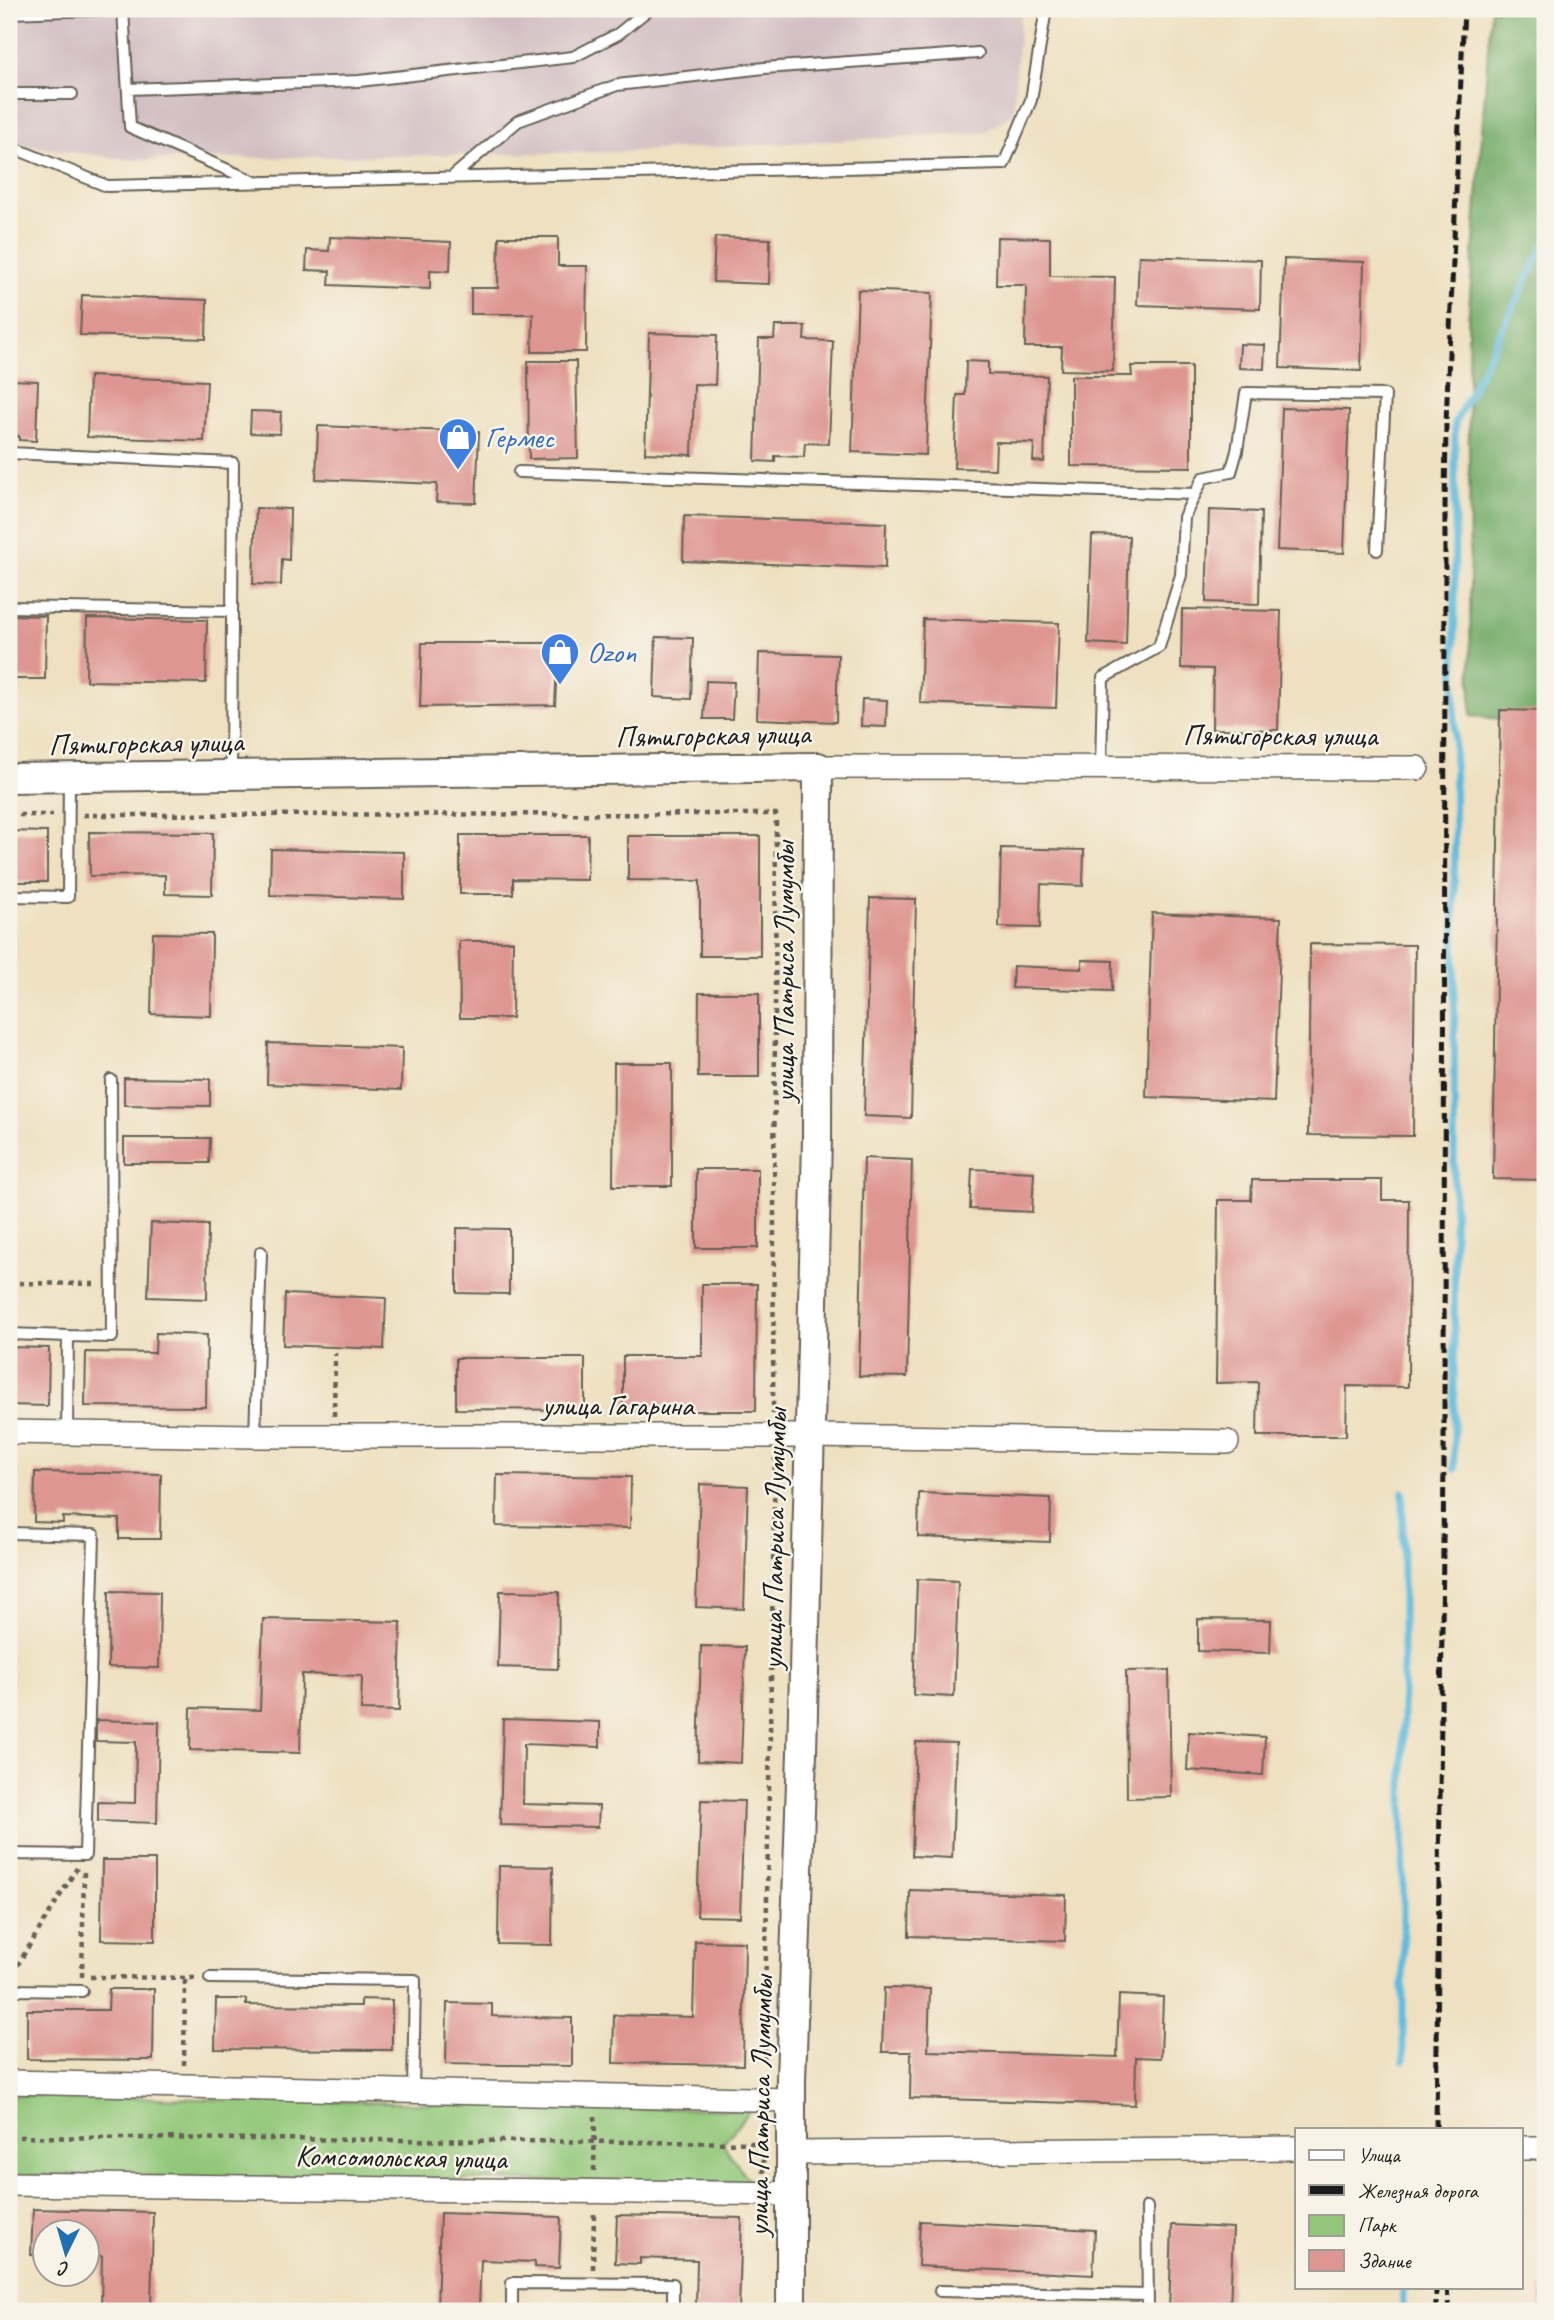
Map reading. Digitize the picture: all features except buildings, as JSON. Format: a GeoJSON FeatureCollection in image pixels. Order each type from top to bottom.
{"type":"FeatureCollection","features":[{"type":"Feature","properties":{"kind":"street","name":"Пятигорская улица"},"geometry":{"type":"LineString","coordinates":[[9,778],[818,767],[1417,768]]}},
{"type":"Feature","properties":{"kind":"street","name":"улица Патриса Лумумбы"},"geometry":{"type":"LineString","coordinates":[[791,2311],[791,2153],[778,2100],[809,1436],[817,1139],[818,767]]}},
{"type":"Feature","properties":{"kind":"street","name":"улица Гагарина"},"geometry":{"type":"LineString","coordinates":[[9,1432],[255,1436],[809,1436],[1227,1441]]}},
{"type":"Feature","properties":{"kind":"street"},"geometry":{"type":"LineString","coordinates":[[9,2082],[778,2100]]}},
{"type":"Feature","properties":{"kind":"street"},"geometry":{"type":"LineString","coordinates":[[791,2153],[1295,2148]]}},
{"type":"Feature","properties":{"kind":"street"},"geometry":{"type":"LineString","coordinates":[[1522,2148],[1545,2148]]}},
{"type":"Feature","properties":{"kind":"street","name":"Комсомольская улица"},"geometry":{"type":"LineString","coordinates":[[9,2185],[792,2194]]}},
{"type":"Feature","properties":{"kind":"lane"},"geometry":{"type":"LineString","coordinates":[[9,13],[123,9],[130,127],[256,183]]}},
{"type":"Feature","properties":{"kind":"lane"},"geometry":{"type":"LineString","coordinates":[[128,89],[359,81],[573,57],[618,34],[649,9]]}},
{"type":"Feature","properties":{"kind":"lane"},"geometry":{"type":"LineString","coordinates":[[9,146],[107,186],[1004,164],[1031,100],[1046,9]]}},
{"type":"Feature","properties":{"kind":"lane"},"geometry":{"type":"LineString","coordinates":[[450,178],[518,121],[617,85],[764,68],[978,53]]}},
{"type":"Feature","properties":{"kind":"lane"},"geometry":{"type":"LineString","coordinates":[[9,94],[72,93]]}},
{"type":"Feature","properties":{"kind":"lane"},"geometry":{"type":"LineString","coordinates":[[1101,768],[1102,678],[1159,647],[1181,575],[1184,517],[1203,478],[1231,472],[1246,393],[1385,395],[1377,550]]}},
{"type":"Feature","properties":{"kind":"lane"},"geometry":{"type":"LineString","coordinates":[[9,453],[233,463],[231,775]]}},
{"type":"Feature","properties":{"kind":"lane"},"geometry":{"type":"LineString","coordinates":[[519,472],[1195,494]]}},
{"type":"Feature","properties":{"kind":"lane"},"geometry":{"type":"LineString","coordinates":[[9,607],[232,611]]}},
{"type":"Feature","properties":{"kind":"lane"},"geometry":{"type":"LineString","coordinates":[[9,896],[68,897],[69,777]]}},
{"type":"Feature","properties":{"kind":"lane"},"geometry":{"type":"LineString","coordinates":[[10,1334],[112,1337],[111,1080]]}},
{"type":"Feature","properties":{"kind":"lane"},"geometry":{"type":"LineString","coordinates":[[255,1436],[261,1252]]}},
{"type":"Feature","properties":{"kind":"lane"},"geometry":{"type":"LineString","coordinates":[[67,1433],[68,1336]]}},
{"type":"Feature","properties":{"kind":"lane"},"geometry":{"type":"LineString","coordinates":[[9,1533],[94,1535],[85,1856],[9,1854]]}},
{"type":"Feature","properties":{"kind":"lane"},"geometry":{"type":"LineString","coordinates":[[210,1978],[415,1980],[413,2092]]}},
{"type":"Feature","properties":{"kind":"lane"},"geometry":{"type":"LineString","coordinates":[[9,1990],[82,1991]]}},
{"type":"Feature","properties":{"kind":"lane"},"geometry":{"type":"LineString","coordinates":[[1147,2207],[1148,2311]]}},
{"type":"Feature","properties":{"kind":"lane"},"geometry":{"type":"LineString","coordinates":[[512,2311],[512,2283],[673,2284],[673,2311]]}},
{"type":"Feature","properties":{"kind":"lane"},"geometry":{"type":"LineString","coordinates":[[940,2291],[1148,2295]]}},
{"type":"Feature","properties":{"kind":"path"},"geometry":{"type":"LineString","coordinates":[[9,816],[776,814],[774,1436],[778,2100],[763,2143],[763,2193]]}},
{"type":"Feature","properties":{"kind":"path"},"geometry":{"type":"LineString","coordinates":[[10,1334],[10,1283],[112,1284]]}},
{"type":"Feature","properties":{"kind":"path"},"geometry":{"type":"LineString","coordinates":[[335,1353],[335,1436]]}},
{"type":"Feature","properties":{"kind":"path"},"geometry":{"type":"LineString","coordinates":[[82,1991],[85,1856]]}},
{"type":"Feature","properties":{"kind":"path"},"geometry":{"type":"LineString","coordinates":[[9,1980],[85,1856]]}},
{"type":"Feature","properties":{"kind":"path"},"geometry":{"type":"LineString","coordinates":[[82,1977],[210,1978]]}},
{"type":"Feature","properties":{"kind":"path"},"geometry":{"type":"LineString","coordinates":[[184,2070],[185,1978]]}},
{"type":"Feature","properties":{"kind":"path"},"geometry":{"type":"LineString","coordinates":[[9,2137],[763,2143]]}},
{"type":"Feature","properties":{"kind":"shaded area"},"geometry":{"type":"Polygon","coordinates":[[[9,9],[1021,9],[1013,114],[984,133],[618,152],[130,160],[9,143],[9,9]]]}},
{"type":"Feature","properties":{"kind":"green space"},"geometry":{"type":"Polygon","coordinates":[[[1491,9],[1545,9],[1545,723],[1471,716],[1468,323],[1491,9]]]}},
{"type":"Feature","properties":{"kind":"green space"},"geometry":{"type":"Polygon","coordinates":[[[9,2095],[750,2110],[723,2144],[750,2183],[9,2175],[9,2095]]]}},
{"type":"Feature","properties":{"kind":"waterway"},"geometry":{"type":"LineString","coordinates":[[1454,1469],[1455,423],[1545,244]]}},
{"type":"Feature","properties":{"kind":"waterway"},"geometry":{"type":"LineString","coordinates":[[1403,1492],[1403,2061]]}},
{"type":"Feature","properties":{"kind":"waterway"},"geometry":{"type":"LineString","coordinates":[[1403,2288],[1403,2311]]}},
{"type":"Feature","properties":{"kind":"railway"},"geometry":{"type":"LineString","coordinates":[[1436,2128],[1444,1462],[1446,422],[1464,9]]}},
{"type":"Feature","properties":{"kind":"railway"},"geometry":{"type":"LineString","coordinates":[[1436,2288],[1436,2311]]}},
{"type":"Feature","properties":{"kind":"railway"},"geometry":{"type":"LineString","coordinates":[[1447,2288],[1449,2311]]}},
{"type":"Feature","properties":{"kind":"place","name":"Гермес"},"geometry":{"type":"Point","coordinates":[458,471]}},
{"type":"Feature","properties":{"kind":"place","name":"Ozon"},"geometry":{"type":"Point","coordinates":[560,686]}}]}
